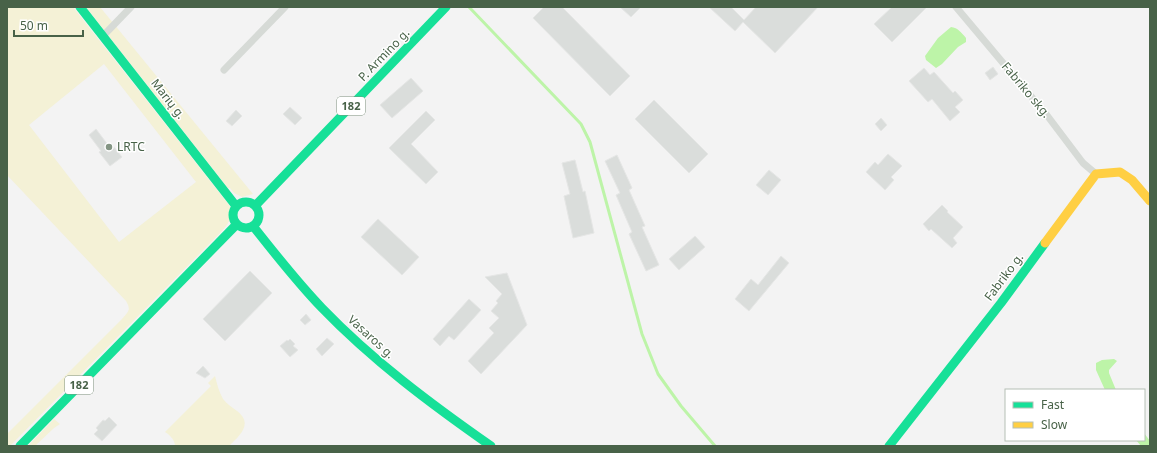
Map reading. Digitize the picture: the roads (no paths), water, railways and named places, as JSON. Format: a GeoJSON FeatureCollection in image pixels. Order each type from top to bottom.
{"type":"FeatureCollection","features":[{"type":"Feature","properties":{"kind":"street","name":"Marių g."},"geometry":{"type":"LineString","coordinates":[[80,7],[236,206]]}},
{"type":"Feature","properties":{"kind":"street"},"geometry":{"type":"LineString","coordinates":[[103,36],[131,7]]}},
{"type":"Feature","properties":{"kind":"street"},"geometry":{"type":"LineString","coordinates":[[224,70],[285,7]]}},
{"type":"Feature","properties":{"kind":"street","name":"P. Armino g."},"geometry":{"type":"LineString","coordinates":[[256,206],[446,7]]}},
{"type":"Feature","properties":{"kind":"street","name":"Fabriko skg."},"geometry":{"type":"LineString","coordinates":[[956,7],[1046,114],[1082,163],[1096,174]]}},
{"type":"Feature","properties":{"kind":"street"},"geometry":{"type":"LineString","coordinates":[[1096,174],[1120,172],[1132,180],[1150,201]]}},
{"type":"Feature","properties":{"kind":"street","name":"Fabriko g."},"geometry":{"type":"LineString","coordinates":[[889,446],[1001,303],[1096,174]]}},
{"type":"Feature","properties":{"kind":"street"},"geometry":{"type":"LineString","coordinates":[[248,201],[256,206],[260,214],[257,223],[253,226],[245,228],[237,224],[233,217],[236,206],[240,203],[248,201]]}},
{"type":"Feature","properties":{"kind":"street","name":"182"},"geometry":{"type":"LineString","coordinates":[[20,446],[237,224]]}},
{"type":"Feature","properties":{"kind":"street","name":"Vasaros g."},"geometry":{"type":"LineString","coordinates":[[253,226],[322,308],[373,356],[449,417],[491,446]]}},
{"type":"Feature","properties":{"kind":"waterway"},"geometry":{"type":"LineString","coordinates":[[469,7],[581,124],[590,142],[642,334],[658,374],[681,406],[715,446]]}},
{"type":"Feature","properties":{"kind":"place","name":"LRTC"},"geometry":{"type":"Point","coordinates":[109,147]}}]}
